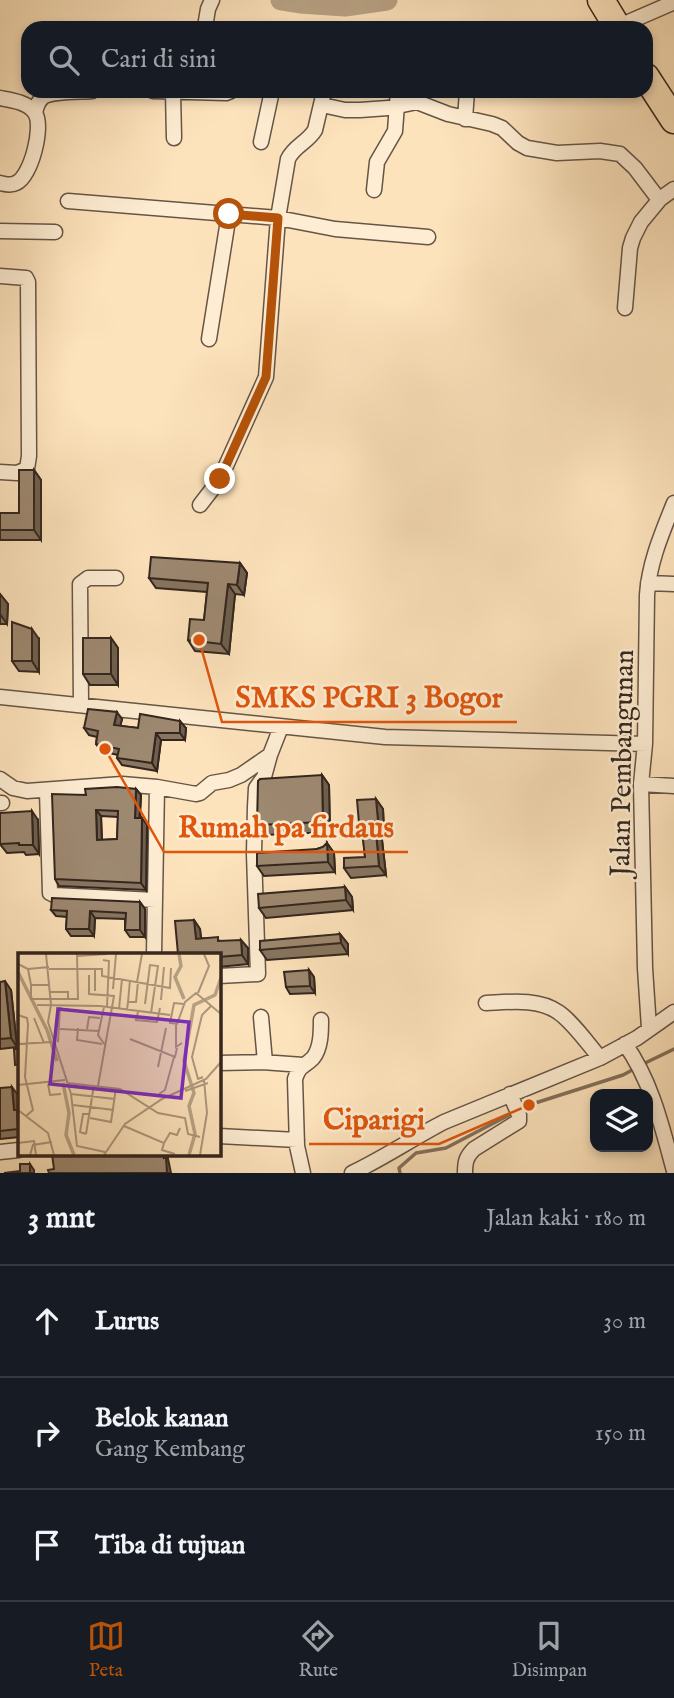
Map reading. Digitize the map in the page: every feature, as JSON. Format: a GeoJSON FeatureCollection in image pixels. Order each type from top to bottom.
{"type":"FeatureCollection","features":[{"type":"Feature","properties":{"kind":"highway"},"geometry":{"type":"LineString","coordinates":[[653,88],[674,120]]}},
{"type":"Feature","properties":{"kind":"street"},"geometry":{"type":"LineString","coordinates":[[206,21],[212,0]]}},
{"type":"Feature","properties":{"kind":"street"},"geometry":{"type":"LineString","coordinates":[[613,15],[670,4]]}},
{"type":"Feature","properties":{"kind":"street"},"geometry":{"type":"LineString","coordinates":[[0,98],[19,102],[35,113]]}},
{"type":"Feature","properties":{"kind":"street"},"geometry":{"type":"LineString","coordinates":[[0,183],[13,185],[27,171],[37,134],[35,113],[42,98]]}},
{"type":"Feature","properties":{"kind":"street"},"geometry":{"type":"LineString","coordinates":[[173,98],[174,138]]}},
{"type":"Feature","properties":{"kind":"street"},"geometry":{"type":"LineString","coordinates":[[261,142],[270,98]]}},
{"type":"Feature","properties":{"kind":"street"},"geometry":{"type":"LineString","coordinates":[[200,505],[220,479],[266,377],[278,218],[288,159],[291,153],[312,135],[320,98],[345,110],[396,107],[417,102],[502,128],[527,148],[558,153],[600,151],[620,154],[660,199]]}},
{"type":"Feature","properties":{"kind":"street"},"geometry":{"type":"LineString","coordinates":[[374,190],[377,162],[394,131],[397,98]]}},
{"type":"Feature","properties":{"kind":"street"},"geometry":{"type":"LineString","coordinates":[[465,118],[466,98]]}},
{"type":"Feature","properties":{"kind":"street"},"geometry":{"type":"LineString","coordinates":[[625,308],[633,238],[641,222],[660,199],[674,189]]}},
{"type":"Feature","properties":{"kind":"street"},"geometry":{"type":"LineString","coordinates":[[68,201],[278,218],[334,229],[428,237]]}},
{"type":"Feature","properties":{"kind":"street"},"geometry":{"type":"LineString","coordinates":[[209,339],[229,214]]}},
{"type":"Feature","properties":{"kind":"street"},"geometry":{"type":"LineString","coordinates":[[0,231],[55,232]]}},
{"type":"Feature","properties":{"kind":"street"},"geometry":{"type":"LineString","coordinates":[[0,276],[26,278],[28,282],[29,456],[27,469],[17,473],[0,472]]}},
{"type":"Feature","properties":{"kind":"street","name":"Jalan Pembangunan"},"geometry":{"type":"LineString","coordinates":[[649,1028],[641,784],[645,744],[648,583],[657,546],[674,503]]}},
{"type":"Feature","properties":{"kind":"street"},"geometry":{"type":"LineString","coordinates":[[81,705],[79,584],[88,578],[116,578]]}},
{"type":"Feature","properties":{"kind":"street"},"geometry":{"type":"LineString","coordinates":[[648,583],[674,584]]}},
{"type":"Feature","properties":{"kind":"street"},"geometry":{"type":"LineString","coordinates":[[0,698],[385,737],[645,744]]}},
{"type":"Feature","properties":{"kind":"street"},"geometry":{"type":"LineString","coordinates":[[220,976],[258,974],[261,853],[256,788],[264,777],[281,727]]}},
{"type":"Feature","properties":{"kind":"street"},"geometry":{"type":"LineString","coordinates":[[0,779],[18,790],[47,791],[122,784],[198,794],[212,783],[241,775],[270,755]]}},
{"type":"Feature","properties":{"kind":"street"},"geometry":{"type":"LineString","coordinates":[[641,784],[674,786]]}},
{"type":"Feature","properties":{"kind":"street"},"geometry":{"type":"LineString","coordinates":[[154,953],[157,787]]}},
{"type":"Feature","properties":{"kind":"street"},"geometry":{"type":"LineString","coordinates":[[47,791],[50,893],[155,900]]}},
{"type":"Feature","properties":{"kind":"street"},"geometry":{"type":"LineString","coordinates":[[486,1003],[528,1003],[550,1007],[561,1013],[600,1058]]}},
{"type":"Feature","properties":{"kind":"street"},"geometry":{"type":"LineString","coordinates":[[352,1173],[380,1160],[432,1128],[512,1097],[600,1058],[674,1012]]}},
{"type":"Feature","properties":{"kind":"street"},"geometry":{"type":"LineString","coordinates":[[261,1017],[265,1062]]}},
{"type":"Feature","properties":{"kind":"street"},"geometry":{"type":"LineString","coordinates":[[303,1173],[297,1140],[295,1079],[299,1069],[317,1050],[321,1020]]}},
{"type":"Feature","properties":{"kind":"street"},"geometry":{"type":"LineString","coordinates":[[625,1044],[636,1060],[657,1107],[674,1171]]}},
{"type":"Feature","properties":{"kind":"street"},"geometry":{"type":"LineString","coordinates":[[220,1063],[303,1065]]}},
{"type":"Feature","properties":{"kind":"street"},"geometry":{"type":"LineString","coordinates":[[466,1173],[465,1162],[468,1154],[519,1121],[512,1097]]}},
{"type":"Feature","properties":{"kind":"street"},"geometry":{"type":"LineString","coordinates":[[220,1136],[297,1140]]}},
{"type":"Feature","properties":{"kind":"street"},"geometry":{"type":"LineString","coordinates":[[0,1152],[18,1150]]}},
{"type":"Feature","properties":{"kind":"building"},"geometry":{"type":"Polygon","coordinates":[[[19,470],[34,470],[34,530],[0,530],[0,513],[19,513],[19,470]]]}},
{"type":"Feature","properties":{"kind":"building"},"geometry":{"type":"Polygon","coordinates":[[[151,557],[240,563],[237,585],[228,584],[221,644],[188,640],[190,619],[204,620],[208,583],[149,578],[151,557]]]}},
{"type":"Feature","properties":{"kind":"building"},"geometry":{"type":"Polygon","coordinates":[[[12,622],[32,629],[32,661],[12,661],[12,622]]]}},
{"type":"Feature","properties":{"kind":"building"},"geometry":{"type":"Polygon","coordinates":[[[83,638],[111,638],[111,674],[83,674],[83,638]]]}},
{"type":"Feature","properties":{"kind":"building"},"geometry":{"type":"Polygon","coordinates":[[[88,709],[117,712],[114,725],[138,728],[140,714],[180,721],[180,733],[156,733],[152,763],[117,758],[119,749],[96,744],[98,731],[84,728],[88,709]]]}},
{"type":"Feature","properties":{"kind":"building"},"geometry":{"type":"Polygon","coordinates":[[[322,775],[323,822],[257,825],[260,779],[322,775]]]}},
{"type":"Feature","properties":{"kind":"building"},"geometry":{"type":"Polygon","coordinates":[[[85,789],[136,789],[135,818],[142,818],[141,883],[55,879],[52,794],[86,795],[85,789]],[[96,810],[97,840],[117,839],[118,811],[96,810]]]}},
{"type":"Feature","properties":{"kind":"building"},"geometry":{"type":"Polygon","coordinates":[[[376,799],[379,866],[344,868],[344,858],[365,857],[357,800],[376,799]]]}},
{"type":"Feature","properties":{"kind":"building"},"geometry":{"type":"Polygon","coordinates":[[[32,811],[33,845],[0,844],[0,813],[32,811]]]}},
{"type":"Feature","properties":{"kind":"building"},"geometry":{"type":"Polygon","coordinates":[[[327,843],[328,862],[257,866],[257,853],[317,849],[327,843]]]}},
{"type":"Feature","properties":{"kind":"building"},"geometry":{"type":"Polygon","coordinates":[[[345,887],[346,900],[259,908],[258,894],[345,887]]]}},
{"type":"Feature","properties":{"kind":"building"},"geometry":{"type":"Polygon","coordinates":[[[52,898],[140,902],[140,930],[125,930],[126,913],[90,911],[89,929],[66,929],[67,911],[51,910],[52,898]]]}},
{"type":"Feature","properties":{"kind":"building"},"geometry":{"type":"Polygon","coordinates":[[[194,920],[196,939],[218,937],[218,941],[241,940],[242,955],[220,957],[220,953],[178,953],[175,921],[194,920]]]}},
{"type":"Feature","properties":{"kind":"building"},"geometry":{"type":"Polygon","coordinates":[[[340,934],[341,943],[260,950],[260,941],[340,934]]]}},
{"type":"Feature","properties":{"kind":"building"},"geometry":{"type":"Polygon","coordinates":[[[309,970],[310,986],[286,987],[284,972],[309,970]]]}},
{"type":"Feature","properties":{"kind":"building"},"geometry":{"type":"Polygon","coordinates":[[[5,981],[11,1038],[0,1039],[0,982],[5,981]]]}},
{"type":"Feature","properties":{"kind":"building"},"geometry":{"type":"Polygon","coordinates":[[[14,1049],[18,1049],[18,1064],[15,1065],[14,1049]]]}},
{"type":"Feature","properties":{"kind":"building"},"geometry":{"type":"Polygon","coordinates":[[[12,1087],[18,1129],[0,1131],[0,1088],[12,1087]]]}},
{"type":"Feature","properties":{"kind":"building"},"geometry":{"type":"Polygon","coordinates":[[[52,1156],[164,1156],[167,1173],[49,1173],[48,1170],[54,1169],[52,1156]]]}},
{"type":"Feature","properties":{"kind":"building"},"geometry":{"type":"Polygon","coordinates":[[[20,1164],[30,1164],[30,1173],[4,1173],[20,1171],[20,1164]]]}},
{"type":"Feature","properties":{"kind":"waterway"},"geometry":{"type":"LineString","coordinates":[[281,0],[345,6],[387,0]]}},
{"type":"Feature","properties":{"kind":"waterway"},"geometry":{"type":"LineString","coordinates":[[641,1065],[674,1049]]}},
{"type":"Feature","properties":{"kind":"waterway"},"geometry":{"type":"LineString","coordinates":[[520,1109],[634,1069]]}},
{"type":"Feature","properties":{"kind":"waterway"},"geometry":{"type":"LineString","coordinates":[[400,1173],[399,1168],[416,1153],[446,1148],[513,1113]]}},
{"type":"Feature","properties":{"kind":"place","name":"SMKS PGRI 3 Bogor"},"geometry":{"type":"Point","coordinates":[199,640]}},
{"type":"Feature","properties":{"kind":"place","name":"Rumah pa firdaus"},"geometry":{"type":"Point","coordinates":[105,749]}},
{"type":"Feature","properties":{"kind":"place","name":"Ciparigi"},"geometry":{"type":"Point","coordinates":[529,1105]}},
{"type":"Feature","properties":{"kind":"route"},"geometry":{"type":"LineString","coordinates":[[220,479],[266,377],[278,218],[229,214]]}}]}
